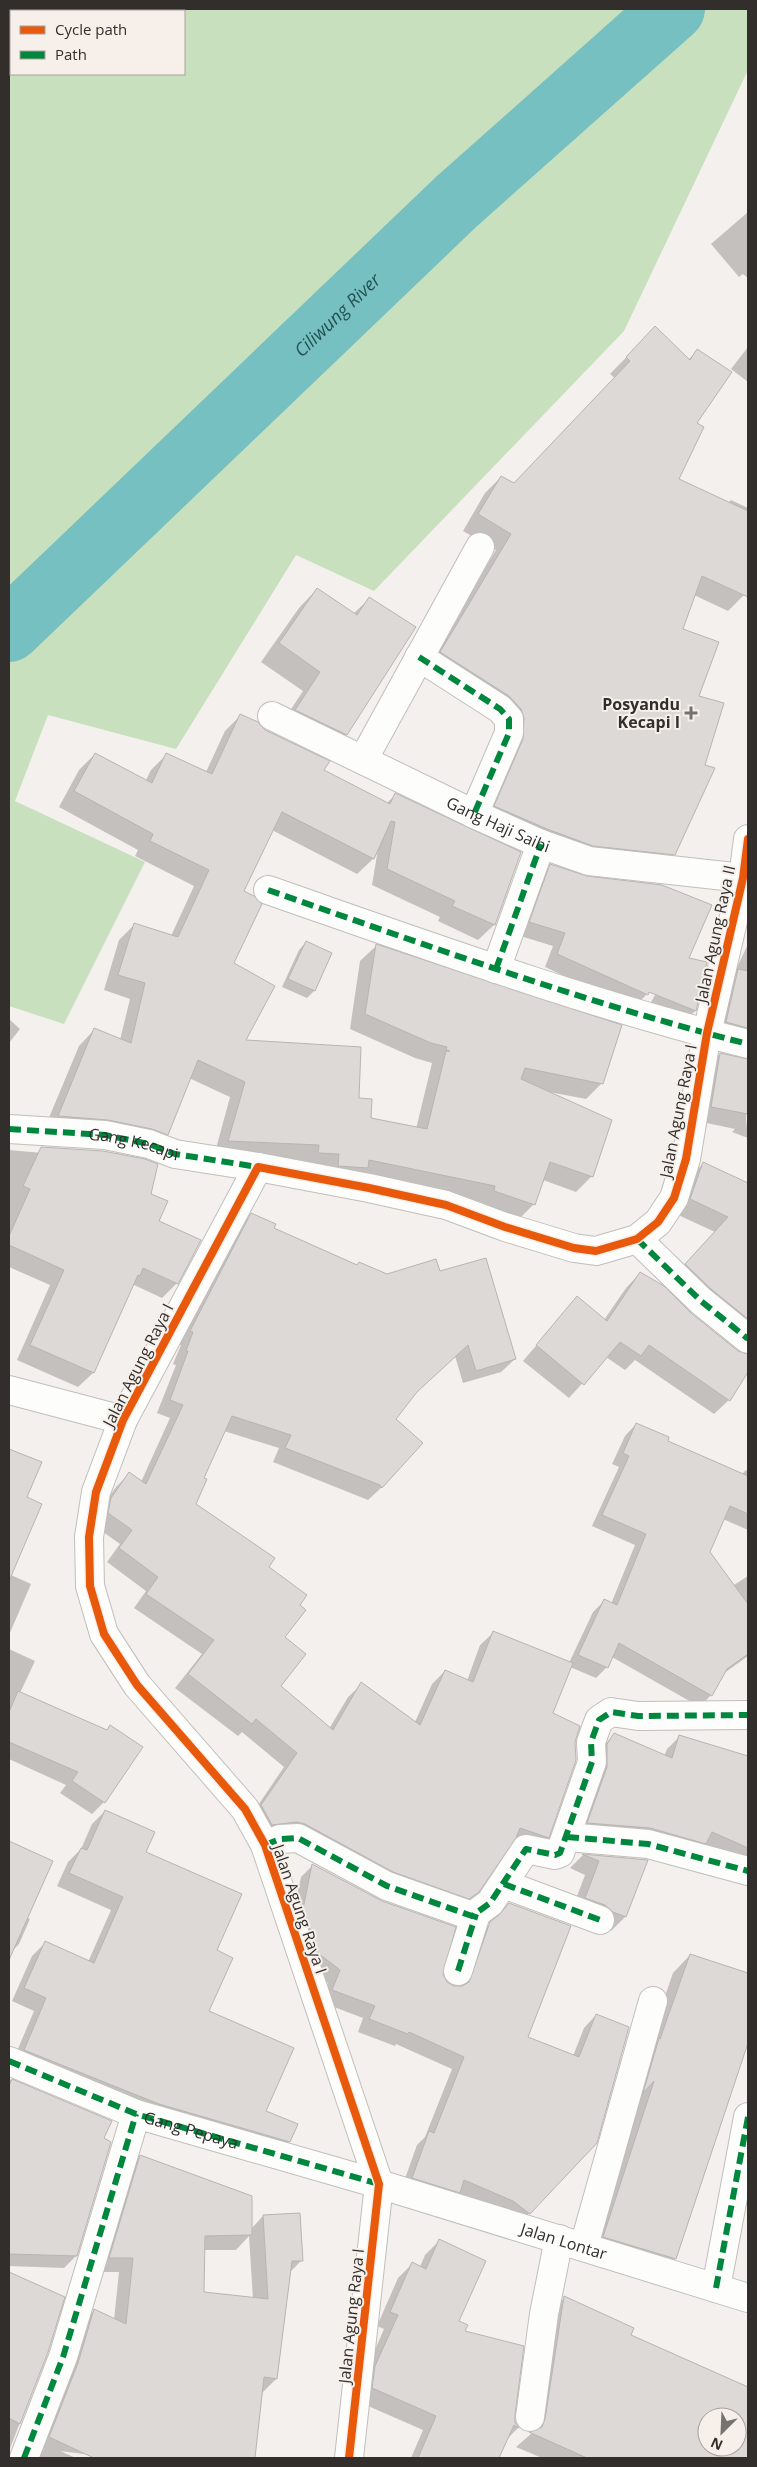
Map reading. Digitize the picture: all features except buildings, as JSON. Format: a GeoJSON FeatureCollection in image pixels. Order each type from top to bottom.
{"type":"FeatureCollection","features":[{"type":"Feature","properties":{"kind":"street"},"geometry":{"type":"LineString","coordinates":[[363,760],[480,547]]}},
{"type":"Feature","properties":{"kind":"street"},"geometry":{"type":"LineString","coordinates":[[419,657],[500,709],[510,722],[509,732],[474,814]]}},
{"type":"Feature","properties":{"kind":"street","name":"Gang Haji Saibi"},"geometry":{"type":"LineString","coordinates":[[272,716],[474,814],[540,844],[589,861],[742,878]]}},
{"type":"Feature","properties":{"kind":"street","name":"Jalan Agung Raya II"},"geometry":{"type":"LineString","coordinates":[[707,1033],[742,878],[748,840]]}},
{"type":"Feature","properties":{"kind":"street"},"geometry":{"type":"LineString","coordinates":[[496,969],[540,844]]}},
{"type":"Feature","properties":{"kind":"street"},"geometry":{"type":"LineString","coordinates":[[268,890],[496,969],[748,1044]]}},
{"type":"Feature","properties":{"kind":"street","name":"Jalan Agung Raya I"},"geometry":{"type":"LineString","coordinates":[[349,2458],[379,2184],[265,1845],[245,1809],[137,1685],[104,1634],[90,1586],[88,1537],[96,1492],[123,1420],[258,1168],[369,1188],[446,1205],[505,1227],[574,1248],[596,1251],[637,1239],[658,1222],[674,1198],[686,1160],[707,1033]]}},
{"type":"Feature","properties":{"kind":"street","name":"Gang Kecapi"},"geometry":{"type":"LineString","coordinates":[[9,1129],[105,1135],[149,1144],[176,1154],[258,1168]]}},
{"type":"Feature","properties":{"kind":"street"},"geometry":{"type":"LineString","coordinates":[[637,1239],[701,1301],[748,1339]]}},
{"type":"Feature","properties":{"kind":"street"},"geometry":{"type":"LineString","coordinates":[[9,1390],[123,1420]]}},
{"type":"Feature","properties":{"kind":"street"},"geometry":{"type":"LineString","coordinates":[[265,1845],[280,1839],[298,1838],[403,1892],[467,1915],[476,1914],[490,1903],[526,1849],[558,1854],[566,1837],[592,1762],[591,1742],[600,1720],[611,1712],[638,1716],[748,1715]]}},
{"type":"Feature","properties":{"kind":"street"},"geometry":{"type":"LineString","coordinates":[[566,1837],[648,1844],[748,1871]]}},
{"type":"Feature","properties":{"kind":"street"},"geometry":{"type":"LineString","coordinates":[[504,1884],[600,1920]]}},
{"type":"Feature","properties":{"kind":"street"},"geometry":{"type":"LineString","coordinates":[[458,1971],[476,1914]]}},
{"type":"Feature","properties":{"kind":"street"},"geometry":{"type":"LineString","coordinates":[[530,2416],[544,2314],[572,2243],[653,2001]]}},
{"type":"Feature","properties":{"kind":"street","name":"Gang Pepaya"},"geometry":{"type":"LineString","coordinates":[[9,2061],[136,2114],[379,2184]]}},
{"type":"Feature","properties":{"kind":"street"},"geometry":{"type":"LineString","coordinates":[[24,2458],[63,2357],[136,2114]]}},
{"type":"Feature","properties":{"kind":"street"},"geometry":{"type":"LineString","coordinates":[[716,2288],[748,2117]]}},
{"type":"Feature","properties":{"kind":"street","name":"Jalan Lontar"},"geometry":{"type":"LineString","coordinates":[[379,2184],[748,2298]]}},
{"type":"Feature","properties":{"kind":"green space"},"geometry":{"type":"Polygon","coordinates":[[[9,9],[748,9],[748,70],[624,331],[374,591],[296,555],[176,749],[48,715],[15,801],[145,862],[64,1024],[9,1006],[9,9]]]}},
{"type":"Feature","properties":{"kind":"waterway","name":"Ciliwung River"},"geometry":{"type":"LineString","coordinates":[[9,630],[456,202],[673,9]]}},
{"type":"Feature","properties":{"kind":"marked path"},"geometry":{"type":"LineString","coordinates":[[419,657],[500,709],[509,719],[509,733],[474,814]]}},
{"type":"Feature","properties":{"kind":"marked path"},"geometry":{"type":"LineString","coordinates":[[496,969],[541,844]]}},
{"type":"Feature","properties":{"kind":"marked path"},"geometry":{"type":"LineString","coordinates":[[268,890],[566,992],[748,1044]]}},
{"type":"Feature","properties":{"kind":"marked path"},"geometry":{"type":"LineString","coordinates":[[9,1129],[105,1135],[149,1144],[175,1154],[258,1167]]}},
{"type":"Feature","properties":{"kind":"marked path"},"geometry":{"type":"LineString","coordinates":[[637,1239],[701,1301],[748,1339]]}},
{"type":"Feature","properties":{"kind":"marked path"},"geometry":{"type":"LineString","coordinates":[[265,1845],[280,1839],[298,1838],[387,1886],[472,1916],[490,1903],[526,1849],[555,1855],[560,1853],[592,1762],[591,1742],[599,1720],[611,1712],[638,1716],[748,1715]]}},
{"type":"Feature","properties":{"kind":"marked path"},"geometry":{"type":"LineString","coordinates":[[567,1837],[648,1844],[748,1871]]}},
{"type":"Feature","properties":{"kind":"marked path"},"geometry":{"type":"LineString","coordinates":[[504,1884],[600,1920]]}},
{"type":"Feature","properties":{"kind":"marked path"},"geometry":{"type":"LineString","coordinates":[[458,1971],[476,1914]]}},
{"type":"Feature","properties":{"kind":"marked path"},"geometry":{"type":"LineString","coordinates":[[9,2061],[136,2114],[379,2184]]}},
{"type":"Feature","properties":{"kind":"marked path"},"geometry":{"type":"LineString","coordinates":[[24,2458],[63,2357],[136,2114]]}},
{"type":"Feature","properties":{"kind":"marked path"},"geometry":{"type":"LineString","coordinates":[[716,2288],[748,2117]]}},
{"type":"Feature","properties":{"kind":"cycle path"},"geometry":{"type":"LineString","coordinates":[[349,2458],[379,2184],[265,1845],[245,1809],[137,1685],[104,1634],[90,1586],[89,1537],[96,1492],[123,1420],[258,1167],[446,1205],[505,1227],[574,1248],[596,1251],[637,1239],[658,1222],[674,1198],[686,1159],[707,1033],[743,878],[748,839]]}},
{"type":"Feature","properties":{"kind":"place","name":"Posyandu Kecapi I"},"geometry":{"type":"Point","coordinates":[691,713]}}]}
